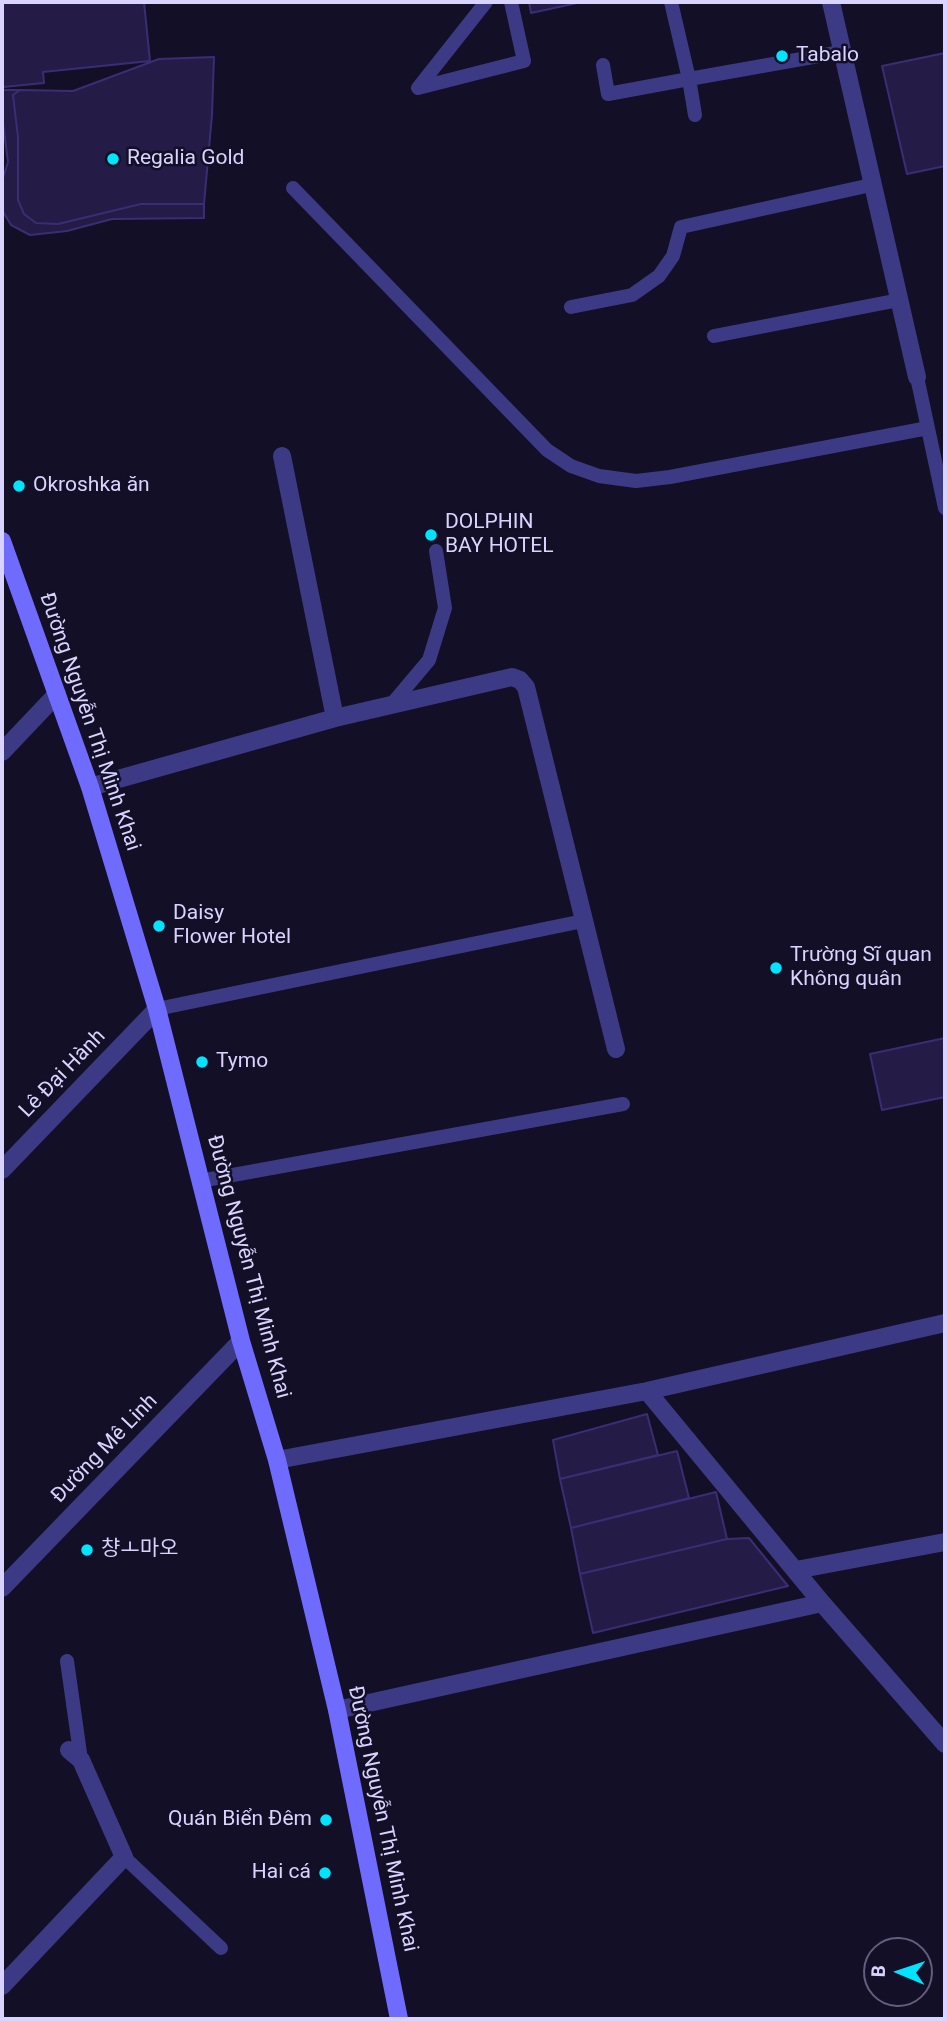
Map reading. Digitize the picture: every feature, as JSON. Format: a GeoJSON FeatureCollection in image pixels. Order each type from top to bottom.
{"type":"FeatureCollection","features":[{"type":"Feature","properties":{"kind":"street"},"geometry":{"type":"LineString","coordinates":[[831,2],[917,377]]}},
{"type":"Feature","properties":{"kind":"street"},"geometry":{"type":"LineString","coordinates":[[282,456],[335,718]]}},
{"type":"Feature","properties":{"kind":"street","name":"Đường Nguyễn Thị Minh Khai"},"geometry":{"type":"LineString","coordinates":[[2,541],[90,786],[157,1009],[241,1341],[277,1460],[337,1710],[399,2019]]}},
{"type":"Feature","properties":{"kind":"street"},"geometry":{"type":"LineString","coordinates":[[90,786],[335,718],[512,677],[520,680],[526,687],[616,1049]]}},
{"type":"Feature","properties":{"kind":"street"},"geometry":{"type":"LineString","coordinates":[[2,752],[57,694]]}},
{"type":"Feature","properties":{"kind":"street","name":"Lê Đại Hành"},"geometry":{"type":"LineString","coordinates":[[2,1170],[157,1009]]}},
{"type":"Feature","properties":{"kind":"street"},"geometry":{"type":"LineString","coordinates":[[277,1460],[647,1391],[945,1323]]}},
{"type":"Feature","properties":{"kind":"street","name":"Đường Mê Linh"},"geometry":{"type":"LineString","coordinates":[[2,1588],[241,1341]]}},
{"type":"Feature","properties":{"kind":"street"},"geometry":{"type":"LineString","coordinates":[[647,1391],[822,1602],[945,1744]]}},
{"type":"Feature","properties":{"kind":"street"},"geometry":{"type":"LineString","coordinates":[[796,1570],[945,1542]]}},
{"type":"Feature","properties":{"kind":"street"},"geometry":{"type":"LineString","coordinates":[[337,1710],[822,1602]]}},
{"type":"Feature","properties":{"kind":"street"},"geometry":{"type":"LineString","coordinates":[[2,1986],[124,1857],[75,1755]]}},
{"type":"Feature","properties":{"kind":"lane"},"geometry":{"type":"LineString","coordinates":[[486,2],[418,88],[524,61],[511,2]]}},
{"type":"Feature","properties":{"kind":"lane"},"geometry":{"type":"LineString","coordinates":[[671,2],[695,115]]}},
{"type":"Feature","properties":{"kind":"lane"},"geometry":{"type":"LineString","coordinates":[[603,65],[608,94],[841,52]]}},
{"type":"Feature","properties":{"kind":"lane"},"geometry":{"type":"LineString","coordinates":[[571,307],[632,295],[659,276],[673,256],[681,227],[871,184]]}},
{"type":"Feature","properties":{"kind":"lane"},"geometry":{"type":"LineString","coordinates":[[293,188],[547,450],[571,466],[599,477],[636,481],[659,479],[928,428]]}},
{"type":"Feature","properties":{"kind":"lane"},"geometry":{"type":"LineString","coordinates":[[714,336],[899,300]]}},
{"type":"Feature","properties":{"kind":"lane"},"geometry":{"type":"LineString","coordinates":[[917,377],[945,508]]}},
{"type":"Feature","properties":{"kind":"lane"},"geometry":{"type":"LineString","coordinates":[[392,704],[429,660],[445,608],[436,551]]}},
{"type":"Feature","properties":{"kind":"lane"},"geometry":{"type":"LineString","coordinates":[[157,1009],[583,921]]}},
{"type":"Feature","properties":{"kind":"lane"},"geometry":{"type":"LineString","coordinates":[[200,1181],[622,1104]]}},
{"type":"Feature","properties":{"kind":"lane"},"geometry":{"type":"LineString","coordinates":[[67,1661],[75,1755]]}},
{"type":"Feature","properties":{"kind":"lane"},"geometry":{"type":"LineString","coordinates":[[124,1857],[221,1948]]}},
{"type":"Feature","properties":{"kind":"building"},"geometry":{"type":"Polygon","coordinates":[[[2,2],[144,2],[150,61],[43,72],[44,83],[3,87],[2,2]]]}},
{"type":"Feature","properties":{"kind":"building"},"geometry":{"type":"Polygon","coordinates":[[[529,2],[582,2],[531,13],[529,2]]]}},
{"type":"Feature","properties":{"kind":"building"},"geometry":{"type":"Polygon","coordinates":[[[945,53],[945,166],[907,174],[882,66],[945,53]]]}},
{"type":"Feature","properties":{"kind":"building","name":"Regalia Gold"},"geometry":{"type":"Polygon","coordinates":[[[214,57],[204,204],[141,204],[58,224],[36,223],[24,214],[18,200],[18,137],[13,95],[20,90],[73,91],[159,59],[214,57]]]}},
{"type":"Feature","properties":{"kind":"building"},"geometry":{"type":"Polygon","coordinates":[[[4,90],[20,90],[13,95],[18,137],[18,200],[24,214],[36,223],[58,224],[141,204],[204,204],[204,218],[112,219],[67,231],[30,235],[11,225],[2,210],[2,181],[8,162],[2,115],[4,90]]]}},
{"type":"Feature","properties":{"kind":"building"},"geometry":{"type":"Polygon","coordinates":[[[945,1038],[945,1097],[882,1110],[870,1054],[945,1038]]]}},
{"type":"Feature","properties":{"kind":"building"},"geometry":{"type":"Polygon","coordinates":[[[647,1414],[658,1455],[560,1479],[553,1440],[647,1414]]]}},
{"type":"Feature","properties":{"kind":"building"},"geometry":{"type":"Polygon","coordinates":[[[677,1451],[689,1498],[571,1528],[560,1479],[677,1451]]]}},
{"type":"Feature","properties":{"kind":"building"},"geometry":{"type":"Polygon","coordinates":[[[716,1492],[727,1539],[580,1574],[571,1528],[716,1492]]]}},
{"type":"Feature","properties":{"kind":"building"},"geometry":{"type":"Polygon","coordinates":[[[749,1538],[788,1586],[593,1633],[580,1574],[727,1539],[749,1538]]]}},
{"type":"Feature","properties":{"kind":"place","name":"Tabalo"},"geometry":{"type":"Point","coordinates":[782,56]}},
{"type":"Feature","properties":{"kind":"place","name":"Regalia Gold"},"geometry":{"type":"Point","coordinates":[113,159]}},
{"type":"Feature","properties":{"kind":"place","name":"Okroshka ăn"},"geometry":{"type":"Point","coordinates":[19,486]}},
{"type":"Feature","properties":{"kind":"place","name":"DOLPHIN BAY HOTEL"},"geometry":{"type":"Point","coordinates":[431,535]}},
{"type":"Feature","properties":{"kind":"place","name":"Daisy Flower Hotel"},"geometry":{"type":"Point","coordinates":[159,926]}},
{"type":"Feature","properties":{"kind":"place","name":"Trường Sĩ quan Không quân"},"geometry":{"type":"Point","coordinates":[776,968]}},
{"type":"Feature","properties":{"kind":"place","name":"Tymo"},"geometry":{"type":"Point","coordinates":[202,1062]}},
{"type":"Feature","properties":{"kind":"place","name":"챵ㅗ마오"},"geometry":{"type":"Point","coordinates":[87,1550]}},
{"type":"Feature","properties":{"kind":"place","name":"Quán Biển Đêm"},"geometry":{"type":"Point","coordinates":[326,1820]}},
{"type":"Feature","properties":{"kind":"place","name":"Hai cá"},"geometry":{"type":"Point","coordinates":[325,1873]}}]}
